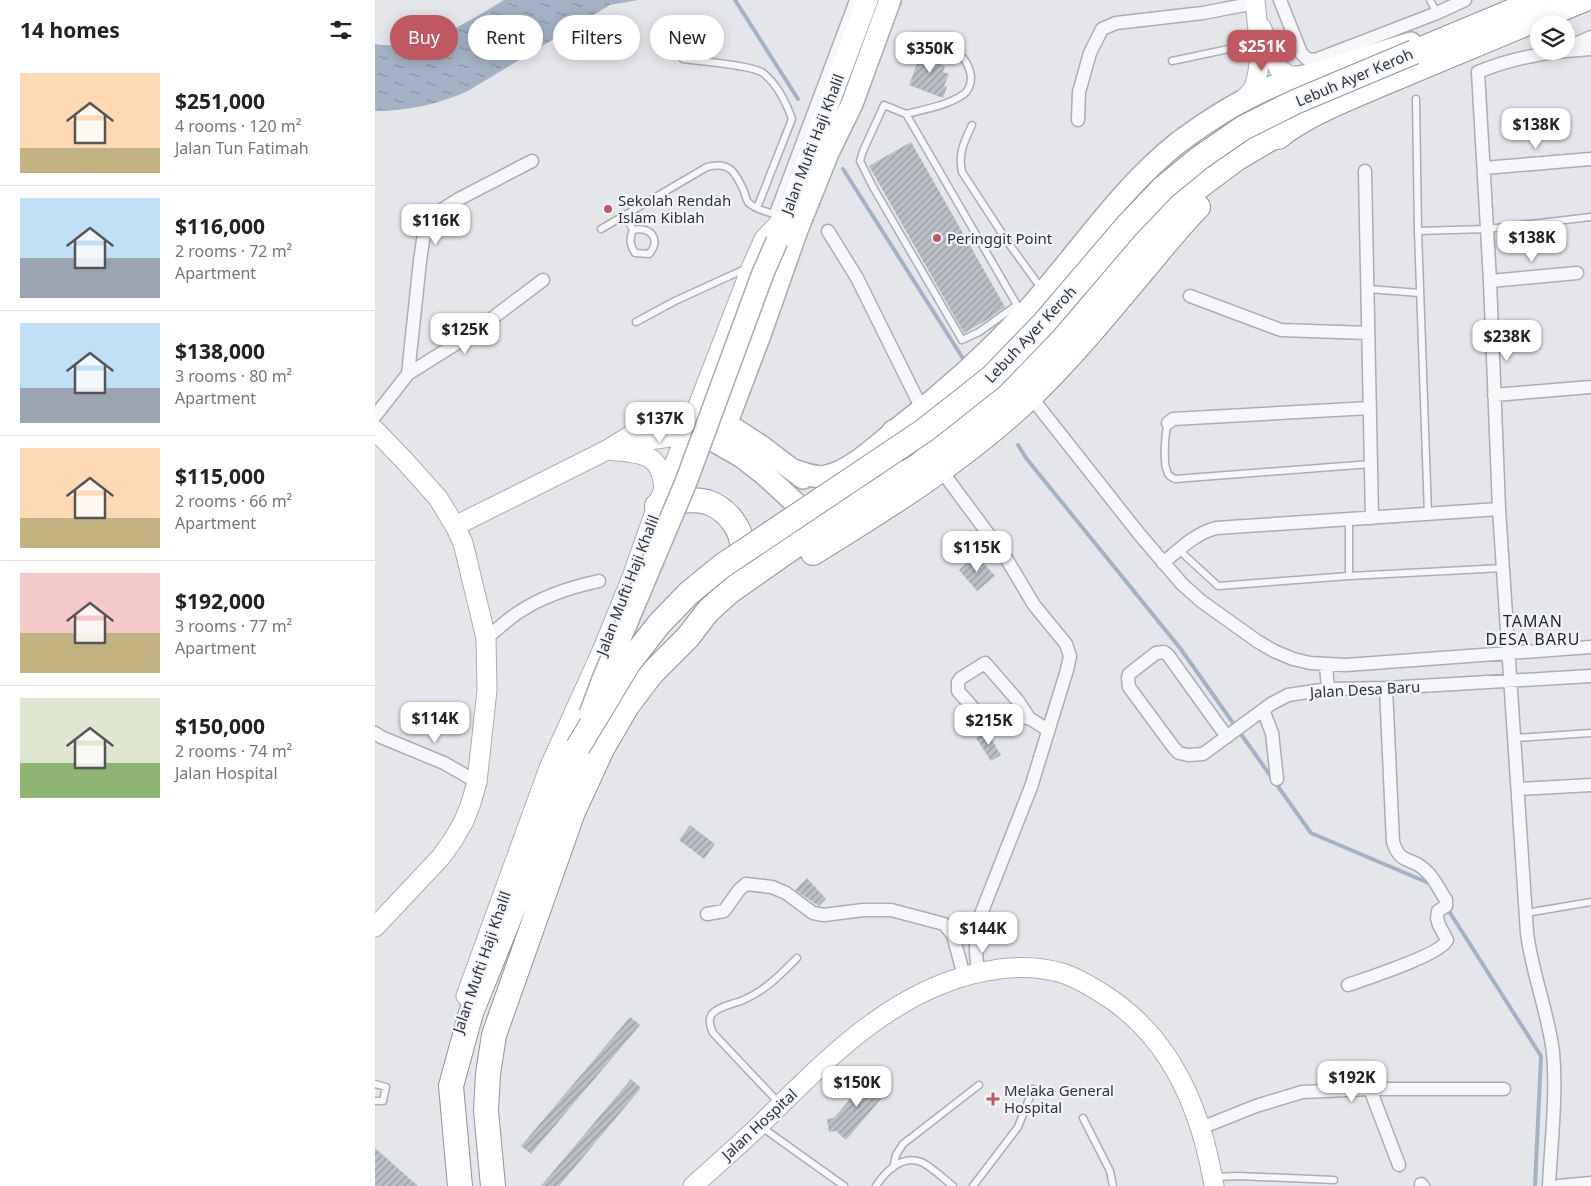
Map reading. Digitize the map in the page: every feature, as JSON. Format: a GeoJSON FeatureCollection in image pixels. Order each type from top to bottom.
{"type":"FeatureCollection","features":[{"type":"Feature","properties":{"kind":"highway","name":"Lebuh Ayer Keroh"},"geometry":{"type":"LineString","coordinates":[[451,1086],[471,1013],[577,747],[628,664],[659,624],[689,593],[722,566],[925,430],[992,377],[1044,323],[1127,227],[1170,182],[1243,128],[1295,102],[1539,0]]}},
{"type":"Feature","properties":{"kind":"highway","name":"Lebuh Ayer Keroh"},"geometry":{"type":"LineString","coordinates":[[688,637],[758,586],[895,502],[930,468],[974,446],[1031,397],[1061,366],[1193,212],[1245,163],[1290,128],[1336,104],[1413,70],[1583,0]]}},
{"type":"Feature","properties":{"kind":"highway"},"geometry":{"type":"LineString","coordinates":[[708,611],[758,570],[845,513],[930,468],[1075,325],[1159,225],[1197,188],[1236,159],[1290,128]]}},
{"type":"Feature","properties":{"kind":"highway"},"geometry":{"type":"LineString","coordinates":[[893,432],[883,450],[889,466],[896,470],[930,468]]}},
{"type":"Feature","properties":{"kind":"highway"},"geometry":{"type":"LineString","coordinates":[[493,1186],[486,1111],[488,1074],[494,1035],[573,812],[602,749],[627,706],[652,673],[688,637],[708,611],[728,581],[741,556],[742,544],[739,531],[727,514],[707,502],[689,500],[674,502],[660,498]]}},
{"type":"Feature","properties":{"kind":"highway","name":"Jalan Mufti Haji Khalil"},"geometry":{"type":"LineString","coordinates":[[451,1086],[460,1186]]}},
{"type":"Feature","properties":{"kind":"main road","name":"Jalan Mufti Haji Khalil"},"geometry":{"type":"LineString","coordinates":[[779,215],[867,0]]}},
{"type":"Feature","properties":{"kind":"main road","name":"Jalan Mufti Haji Khalil"},"geometry":{"type":"LineString","coordinates":[[719,444],[797,230],[828,154],[852,104],[890,0]]}},
{"type":"Feature","properties":{"kind":"main road"},"geometry":{"type":"LineString","coordinates":[[793,470],[812,476],[825,477],[845,468],[872,450],[922,409],[967,371],[1021,309],[1043,292],[1120,198],[1149,168],[1209,121],[1244,100],[1271,87],[1443,32],[1491,21]]}},
{"type":"Feature","properties":{"kind":"main road"},"geometry":{"type":"LineString","coordinates":[[577,747],[603,679],[686,482],[763,273],[777,241],[779,215]]}},
{"type":"Feature","properties":{"kind":"main road"},"geometry":{"type":"LineString","coordinates":[[690,426],[714,418],[727,424],[793,470],[845,513]]}},
{"type":"Feature","properties":{"kind":"main road"},"geometry":{"type":"LineString","coordinates":[[690,426],[743,458],[765,475],[822,528]]}},
{"type":"Feature","properties":{"kind":"street"},"geometry":{"type":"LineString","coordinates":[[1280,0],[1301,53],[1307,59],[1315,60],[1437,13],[1465,0]]}},
{"type":"Feature","properties":{"kind":"street"},"geometry":{"type":"LineString","coordinates":[[1244,100],[1253,88],[1259,69],[1256,7]]}},
{"type":"Feature","properties":{"kind":"street"},"geometry":{"type":"LineString","coordinates":[[1256,7],[1279,69],[1289,76],[1304,76]]}},
{"type":"Feature","properties":{"kind":"street"},"geometry":{"type":"LineString","coordinates":[[1078,120],[1079,92],[1091,52],[1102,29],[1117,23],[1256,7]]}},
{"type":"Feature","properties":{"kind":"street"},"geometry":{"type":"LineString","coordinates":[[1575,45],[1591,37]]}},
{"type":"Feature","properties":{"kind":"street"},"geometry":{"type":"LineString","coordinates":[[1575,50],[1591,50]]}},
{"type":"Feature","properties":{"kind":"street"},"geometry":{"type":"LineString","coordinates":[[1530,57],[1505,61],[1478,72],[1490,281],[1499,510],[1526,913],[1528,939],[1553,1052],[1554,1091],[1549,1186]]}},
{"type":"Feature","properties":{"kind":"street"},"geometry":{"type":"LineString","coordinates":[[1484,168],[1591,159]]}},
{"type":"Feature","properties":{"kind":"street"},"geometry":{"type":"LineString","coordinates":[[408,374],[420,261],[423,240],[429,225],[440,211],[457,200],[532,161]]}},
{"type":"Feature","properties":{"kind":"street"},"geometry":{"type":"LineString","coordinates":[[1365,172],[1372,518]]}},
{"type":"Feature","properties":{"kind":"street","name":"Jalan Mufti Haji Khalil"},"geometry":{"type":"LineString","coordinates":[[451,1086],[454,1034],[474,973],[549,768],[602,651],[632,577],[660,498],[690,426],[751,266],[764,239],[779,215]]}},
{"type":"Feature","properties":{"kind":"street"},"geometry":{"type":"LineString","coordinates":[[828,231],[857,278],[922,409]]}},
{"type":"Feature","properties":{"kind":"street"},"geometry":{"type":"LineString","coordinates":[[1490,281],[1577,273]]}},
{"type":"Feature","properties":{"kind":"street"},"geometry":{"type":"LineString","coordinates":[[375,416],[408,374],[470,336],[543,280]]}},
{"type":"Feature","properties":{"kind":"street"},"geometry":{"type":"LineString","coordinates":[[1191,296],[1281,330],[1368,333]]}},
{"type":"Feature","properties":{"kind":"street"},"geometry":{"type":"LineString","coordinates":[[1494,396],[1591,387]]}},
{"type":"Feature","properties":{"kind":"street"},"geometry":{"type":"LineString","coordinates":[[1031,397],[1163,563],[1182,584],[1201,601],[1274,651],[1293,659],[1327,665],[1591,647]]}},
{"type":"Feature","properties":{"kind":"street"},"geometry":{"type":"LineString","coordinates":[[1168,423],[1173,419],[1370,408]]}},
{"type":"Feature","properties":{"kind":"street"},"geometry":{"type":"LineString","coordinates":[[455,526],[607,450],[649,424],[673,417],[690,426]]}},
{"type":"Feature","properties":{"kind":"street"},"geometry":{"type":"LineString","coordinates":[[375,430],[438,498],[463,543],[486,638],[487,690],[477,782],[471,803],[453,840],[441,857],[375,927]]}},
{"type":"Feature","properties":{"kind":"street"},"geometry":{"type":"LineString","coordinates":[[607,450],[635,453],[647,456],[656,462],[661,469],[660,498]]}},
{"type":"Feature","properties":{"kind":"street"},"geometry":{"type":"LineString","coordinates":[[930,468],[1006,558],[1034,605],[1066,644],[1070,656],[1031,787],[981,914],[976,933],[971,974]]}},
{"type":"Feature","properties":{"kind":"street"},"geometry":{"type":"LineString","coordinates":[[1163,563],[1194,537],[1216,528],[1499,510]]}},
{"type":"Feature","properties":{"kind":"street"},"geometry":{"type":"LineString","coordinates":[[486,638],[518,612],[543,598],[570,588],[599,581]]}},
{"type":"Feature","properties":{"kind":"street","name":"Jalan Desa Baru"},"geometry":{"type":"LineString","coordinates":[[1229,736],[1164,652],[1156,653],[1129,674],[1127,678],[1129,687],[1174,748],[1179,753],[1188,755],[1203,754],[1229,736],[1263,710],[1288,695],[1328,689],[1386,688],[1591,676]]}},
{"type":"Feature","properties":{"kind":"street"},"geometry":{"type":"LineString","coordinates":[[1029,718],[994,717],[983,714],[974,709],[958,691],[957,682],[985,663],[1018,701],[1029,718],[1049,730]]}},
{"type":"Feature","properties":{"kind":"street"},"geometry":{"type":"LineString","coordinates":[[1327,665],[1328,689]]}},
{"type":"Feature","properties":{"kind":"street"},"geometry":{"type":"LineString","coordinates":[[1348,985],[1405,964],[1446,943],[1447,940],[1437,918],[1446,900],[1426,870],[1417,864],[1403,859],[1397,852],[1393,842],[1386,688]]}},
{"type":"Feature","properties":{"kind":"street"},"geometry":{"type":"LineString","coordinates":[[1263,710],[1272,733],[1277,779]]}},
{"type":"Feature","properties":{"kind":"street"},"geometry":{"type":"LineString","coordinates":[[375,733],[443,763],[477,782]]}},
{"type":"Feature","properties":{"kind":"street"},"geometry":{"type":"LineString","coordinates":[[1518,789],[1591,785]]}},
{"type":"Feature","properties":{"kind":"street"},"geometry":{"type":"LineString","coordinates":[[707,914],[724,911],[739,890],[746,884],[772,887],[786,893],[813,913],[824,915],[863,910],[891,910],[944,924],[953,935],[971,974]]}},
{"type":"Feature","properties":{"kind":"street","name":"Jalan Hospital"},"geometry":{"type":"LineString","coordinates":[[693,1186],[759,1126],[844,1044],[887,1012],[921,993],[971,974],[1022,967],[1063,974],[1081,981],[1122,1007],[1146,1028],[1161,1047],[1184,1086],[1201,1128],[1214,1182]]}},
{"type":"Feature","properties":{"kind":"street"},"geometry":{"type":"LineString","coordinates":[[1370,1089],[1399,1165]]}},
{"type":"Feature","properties":{"kind":"street"},"geometry":{"type":"LineString","coordinates":[[1201,1128],[1289,1095],[1315,1091],[1504,1089]]}},
{"type":"Feature","properties":{"kind":"street"},"geometry":{"type":"LineString","coordinates":[[1559,1186],[1591,1183]]}},
{"type":"Feature","properties":{"kind":"lane"},"geometry":{"type":"LineString","coordinates":[[601,229],[707,167],[717,164],[733,170],[748,202],[757,208],[779,215],[853,0]]}},
{"type":"Feature","properties":{"kind":"lane"},"geometry":{"type":"LineString","coordinates":[[1430,0],[1437,13]]}},
{"type":"Feature","properties":{"kind":"lane"},"geometry":{"type":"LineString","coordinates":[[906,114],[1021,309],[962,340],[873,187],[860,161],[884,105],[906,114],[939,106],[965,94],[971,86],[971,77],[966,62],[958,54],[929,42],[907,43]]}},
{"type":"Feature","properties":{"kind":"lane"},"geometry":{"type":"LineString","coordinates":[[1172,61],[1258,43]]}},
{"type":"Feature","properties":{"kind":"lane"},"geometry":{"type":"LineString","coordinates":[[690,60],[742,67],[762,72],[784,98],[791,119],[757,208]]}},
{"type":"Feature","properties":{"kind":"lane"},"geometry":{"type":"LineString","coordinates":[[1416,99],[1418,231],[1428,514]]}},
{"type":"Feature","properties":{"kind":"lane"},"geometry":{"type":"LineString","coordinates":[[972,125],[962,148],[960,160],[962,172],[1043,292]]}},
{"type":"Feature","properties":{"kind":"lane"},"geometry":{"type":"LineString","coordinates":[[625,215],[633,230]]}},
{"type":"Feature","properties":{"kind":"lane"},"geometry":{"type":"LineString","coordinates":[[1418,231],[1487,229],[1591,217]]}},
{"type":"Feature","properties":{"kind":"lane"},"geometry":{"type":"LineString","coordinates":[[640,228],[652,234],[655,241],[654,249],[649,254],[635,253],[631,246],[630,236],[633,230],[640,228]]}},
{"type":"Feature","properties":{"kind":"lane"},"geometry":{"type":"LineString","coordinates":[[636,322],[675,301],[751,266]]}},
{"type":"Feature","properties":{"kind":"lane"},"geometry":{"type":"LineString","coordinates":[[1367,289],[1420,294]]}},
{"type":"Feature","properties":{"kind":"lane"},"geometry":{"type":"LineString","coordinates":[[1168,423],[1165,430],[1166,470],[1169,476],[1175,480],[1371,464]]}},
{"type":"Feature","properties":{"kind":"lane"},"geometry":{"type":"LineString","coordinates":[[1349,519],[1349,576]]}},
{"type":"Feature","properties":{"kind":"lane"},"geometry":{"type":"LineString","coordinates":[[1179,550],[1218,586],[1349,576],[1504,568]]}},
{"type":"Feature","properties":{"kind":"lane"},"geometry":{"type":"LineString","coordinates":[[1515,738],[1591,733]]}},
{"type":"Feature","properties":{"kind":"lane"},"geometry":{"type":"LineString","coordinates":[[1526,913],[1591,902]]}},
{"type":"Feature","properties":{"kind":"lane"},"geometry":{"type":"LineString","coordinates":[[780,1104],[713,1033],[709,1025],[711,1016],[716,1010],[764,990],[797,958]]}},
{"type":"Feature","properties":{"kind":"lane"},"geometry":{"type":"LineString","coordinates":[[375,1084],[386,1087],[383,1101],[375,1101]]}},
{"type":"Feature","properties":{"kind":"lane"},"geometry":{"type":"LineString","coordinates":[[893,1168],[896,1155],[903,1144],[979,1085]]}},
{"type":"Feature","properties":{"kind":"lane"},"geometry":{"type":"LineString","coordinates":[[973,1186],[1018,1127],[1033,1089]]}},
{"type":"Feature","properties":{"kind":"lane"},"geometry":{"type":"LineString","coordinates":[[1083,1118],[1110,1171],[1113,1186]]}},
{"type":"Feature","properties":{"kind":"lane"},"geometry":{"type":"LineString","coordinates":[[759,1126],[843,1186]]}},
{"type":"Feature","properties":{"kind":"lane"},"geometry":{"type":"LineString","coordinates":[[876,1186],[885,1172],[906,1160],[922,1163],[953,1186]]}},
{"type":"Feature","properties":{"kind":"lane"},"geometry":{"type":"LineString","coordinates":[[1214,1182],[1238,1176],[1334,1180]]}},
{"type":"Feature","properties":{"kind":"water"},"geometry":{"type":"Polygon","coordinates":[[[504,0],[638,0],[610,5],[593,15],[553,15],[553,40],[543,46],[543,15],[480,15],[504,0]]]}},
{"type":"Feature","properties":{"kind":"water"},"geometry":{"type":"Polygon","coordinates":[[[468,22],[468,60],[519,60],[468,91],[446,100],[399,110],[375,111],[375,44],[390,45],[390,60],[458,60],[459,26],[468,22]]]}},
{"type":"Feature","properties":{"kind":"building"},"geometry":{"type":"Polygon","coordinates":[[[923,48],[938,50],[933,62],[945,66],[943,72],[949,74],[944,86],[947,87],[943,98],[909,85],[923,48]]]}},
{"type":"Feature","properties":{"kind":"building","name":"Peringgit Point"},"geometry":{"type":"Polygon","coordinates":[[[911,142],[1005,307],[964,333],[869,166],[911,142]]]}},
{"type":"Feature","properties":{"kind":"building"},"geometry":{"type":"Polygon","coordinates":[[[976,555],[995,576],[977,591],[959,570],[976,555]]]}},
{"type":"Feature","properties":{"kind":"building"},"geometry":{"type":"Polygon","coordinates":[[[987,732],[1001,755],[991,761],[976,738],[987,732]]]}},
{"type":"Feature","properties":{"kind":"building"},"geometry":{"type":"Polygon","coordinates":[[[690,825],[715,844],[704,859],[679,840],[690,825]]]}},
{"type":"Feature","properties":{"kind":"building"},"geometry":{"type":"Polygon","coordinates":[[[807,878],[826,899],[819,906],[795,890],[807,878]]]}},
{"type":"Feature","properties":{"kind":"building"},"geometry":{"type":"Polygon","coordinates":[[[630,1017],[640,1025],[531,1154],[521,1146],[630,1017]]]}},
{"type":"Feature","properties":{"kind":"building"},"geometry":{"type":"Polygon","coordinates":[[[875,1077],[876,1085],[886,1093],[846,1140],[836,1131],[829,1132],[827,1119],[834,1118],[862,1085],[862,1078],[875,1077]]]}},
{"type":"Feature","properties":{"kind":"building"},"geometry":{"type":"Polygon","coordinates":[[[631,1079],[641,1088],[559,1186],[541,1186],[631,1079]]]}},
{"type":"Feature","properties":{"kind":"building"},"geometry":{"type":"Polygon","coordinates":[[[375,1148],[418,1186],[375,1186],[375,1148]]]}},
{"type":"Feature","properties":{"kind":"waterway"},"geometry":{"type":"LineString","coordinates":[[735,0],[798,99]]}},
{"type":"Feature","properties":{"kind":"waterway"},"geometry":{"type":"LineString","coordinates":[[843,169],[964,360]]}},
{"type":"Feature","properties":{"kind":"waterway"},"geometry":{"type":"LineString","coordinates":[[1018,445],[1026,458],[1180,648],[1311,833],[1431,884]]}},
{"type":"Feature","properties":{"kind":"waterway"},"geometry":{"type":"LineString","coordinates":[[1447,908],[1541,1056],[1535,1186]]}},
{"type":"Feature","properties":{"kind":"place","name":"Sekolah Rendah Islam Kiblah"},"geometry":{"type":"Point","coordinates":[608,209]}},
{"type":"Feature","properties":{"kind":"place","name":"Peringgit Point"},"geometry":{"type":"Point","coordinates":[937,238]}},
{"type":"Feature","properties":{"kind":"place","name":"Melaka General Hospital"},"geometry":{"type":"Point","coordinates":[993,1099]}},
{"type":"Feature","properties":{"kind":"district","name":"TAMAN DESA BARU"},"geometry":{"type":"Point","coordinates":[1533,630]}}]}
